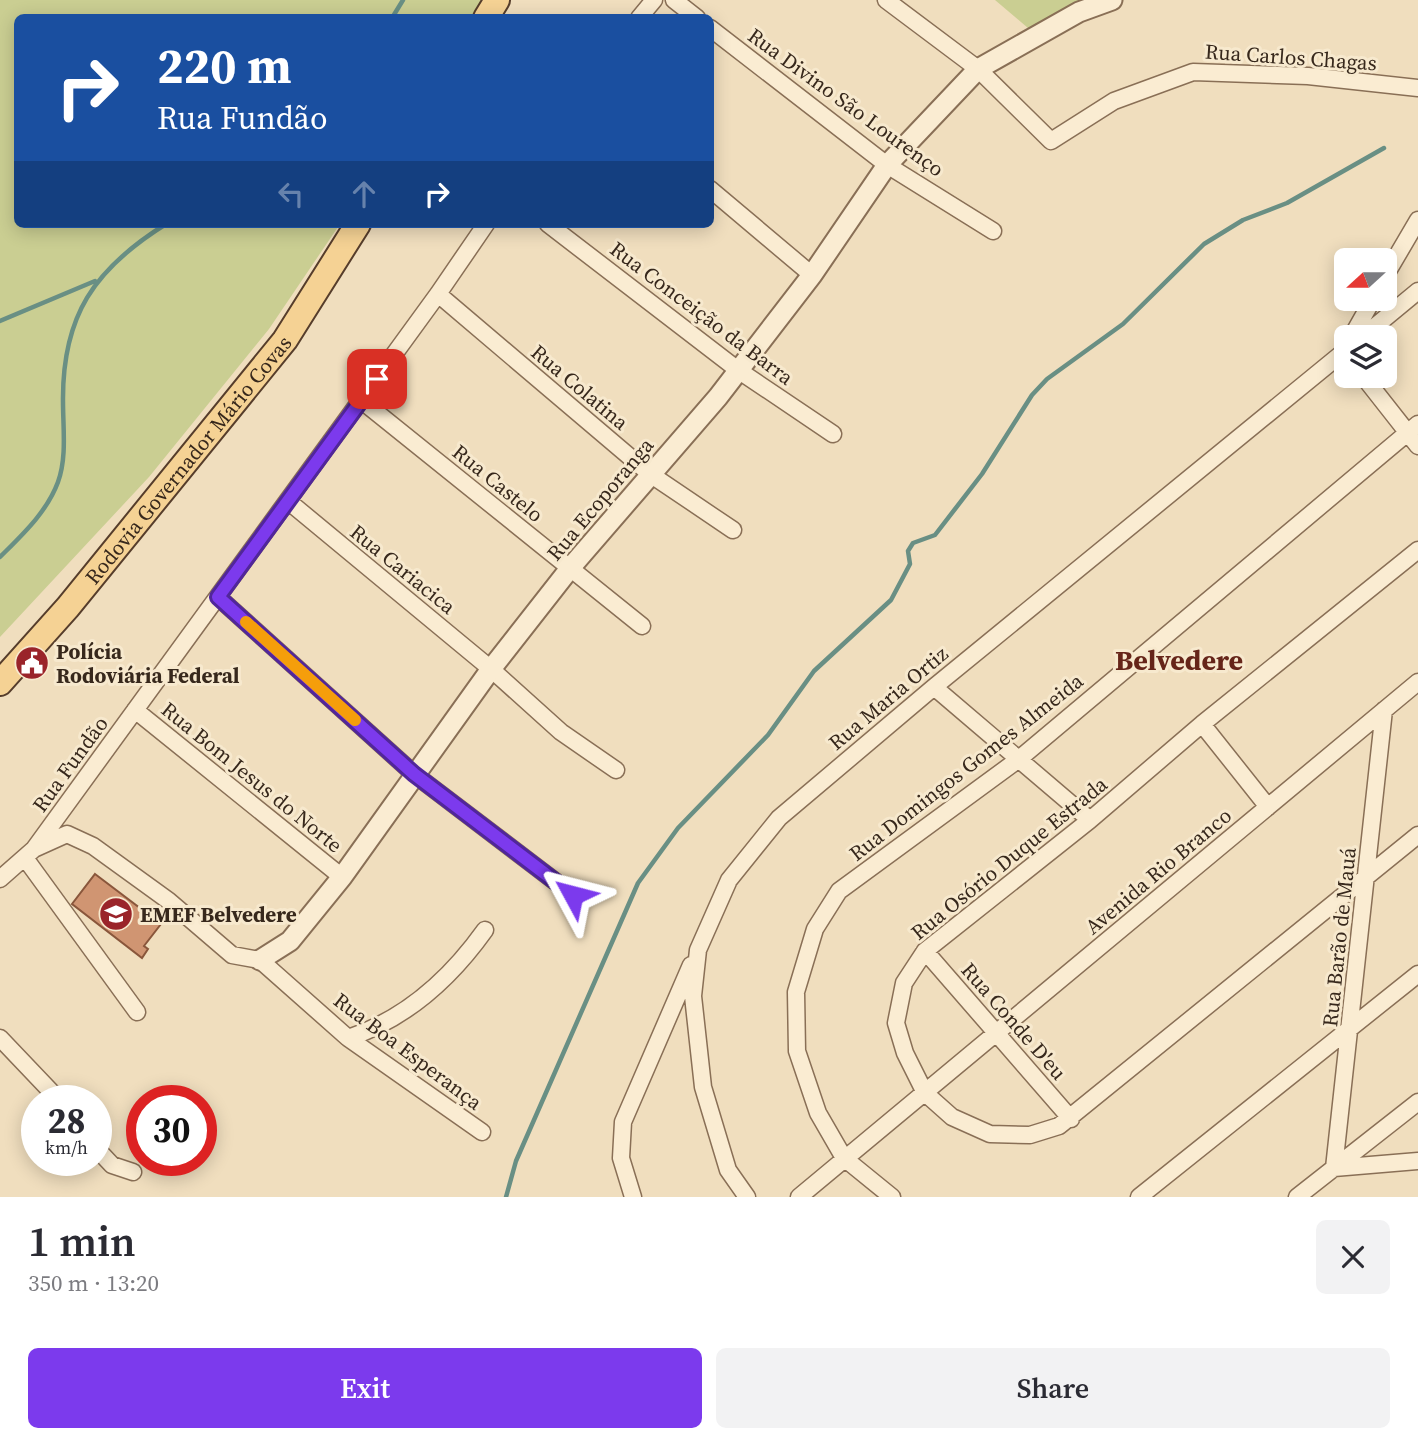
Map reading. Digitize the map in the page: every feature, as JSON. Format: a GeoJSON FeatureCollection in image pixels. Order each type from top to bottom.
{"type":"FeatureCollection","features":[{"type":"Feature","properties":{"kind":"main road","name":"Rodovia Governador Mário Covas"},"geometry":{"type":"LineString","coordinates":[[0,683],[68,607],[285,340],[355,228]]}},
{"type":"Feature","properties":{"kind":"street"},"geometry":{"type":"LineString","coordinates":[[642,14],[654,0]]}},
{"type":"Feature","properties":{"kind":"street"},"geometry":{"type":"LineString","coordinates":[[674,0],[692,14]]}},
{"type":"Feature","properties":{"kind":"street"},"geometry":{"type":"LineString","coordinates":[[886,0],[978,69]]}},
{"type":"Feature","properties":{"kind":"street","name":"Rua Ecoporanga"},"geometry":{"type":"LineString","coordinates":[[260,960],[290,941],[342,877],[491,669],[571,568],[738,370],[812,275],[887,164],[978,69],[1079,12],[1112,0]]}},
{"type":"Feature","properties":{"kind":"street","name":"Rua Divino São Lourenço"},"geometry":{"type":"LineString","coordinates":[[714,31],[887,164],[993,231]]}},
{"type":"Feature","properties":{"kind":"street","name":"Rua Carlos Chagas"},"geometry":{"type":"LineString","coordinates":[[978,69],[1051,141],[1114,101],[1193,72],[1308,76],[1418,88]]}},
{"type":"Feature","properties":{"kind":"street"},"geometry":{"type":"LineString","coordinates":[[714,192],[812,275]]}},
{"type":"Feature","properties":{"kind":"street"},"geometry":{"type":"LineString","coordinates":[[1397,256],[1418,220]]}},
{"type":"Feature","properties":{"kind":"street","name":"Rua Fundão"},"geometry":{"type":"LineString","coordinates":[[0,879],[30,854],[483,228]]}},
{"type":"Feature","properties":{"kind":"street","name":"Rua Conceição da Barra"},"geometry":{"type":"LineString","coordinates":[[553,228],[738,370],[833,434]]}},
{"type":"Feature","properties":{"kind":"street"},"geometry":{"type":"LineString","coordinates":[[1377,325],[1418,291]]}},
{"type":"Feature","properties":{"kind":"street","name":"Rua Colatina"},"geometry":{"type":"LineString","coordinates":[[438,294],[650,474],[733,530]]}},
{"type":"Feature","properties":{"kind":"street","name":"Rua Maria Ortiz"},"geometry":{"type":"LineString","coordinates":[[747,1197],[728,1170],[704,1087],[694,996],[698,950],[729,880],[779,818],[1334,358]]}},
{"type":"Feature","properties":{"kind":"street"},"geometry":{"type":"LineString","coordinates":[[1375,388],[1413,428],[1418,446]]}},
{"type":"Feature","properties":{"kind":"street","name":"Rua Castelo"},"geometry":{"type":"LineString","coordinates":[[361,400],[642,626]]}},
{"type":"Feature","properties":{"kind":"street","name":"Rua Domingos Gomes Almeida"},"geometry":{"type":"LineString","coordinates":[[892,1197],[844,1158],[818,1113],[797,1051],[796,992],[816,929],[839,891],[1019,759],[1413,428]]}},
{"type":"Feature","properties":{"kind":"street","name":"Rua Cariacica"},"geometry":{"type":"LineString","coordinates":[[288,501],[491,669],[561,732],[616,770]]}},
{"type":"Feature","properties":{"kind":"street","name":"Rua Osório Duque Estrada"},"geometry":{"type":"LineString","coordinates":[[1418,550],[1202,724],[1090,820],[925,951],[904,983],[897,1023],[905,1053],[925,1093],[952,1117],[990,1134],[1030,1135],[1059,1126],[1071,1119],[1418,835]]}},
{"type":"Feature","properties":{"kind":"street"},"geometry":{"type":"LineString","coordinates":[[218,597],[414,774],[573,895]]}},
{"type":"Feature","properties":{"kind":"street","name":"Avenida Rio Branco"},"geometry":{"type":"LineString","coordinates":[[799,1197],[1418,682]]}},
{"type":"Feature","properties":{"kind":"street"},"geometry":{"type":"LineString","coordinates":[[934,687],[1090,820]]}},
{"type":"Feature","properties":{"kind":"street","name":"Rua Bom Jesus do Norte"},"geometry":{"type":"LineString","coordinates":[[135,710],[342,877]]}},
{"type":"Feature","properties":{"kind":"street","name":"Rua Barão de Mauá"},"geometry":{"type":"LineString","coordinates":[[1335,1168],[1384,710]]}},
{"type":"Feature","properties":{"kind":"street"},"geometry":{"type":"LineString","coordinates":[[1202,724],[1268,807]]}},
{"type":"Feature","properties":{"kind":"street","name":"Rua Boa Esperança"},"geometry":{"type":"LineString","coordinates":[[30,854],[67,835],[93,846],[169,901],[232,955],[260,960],[348,1038],[482,1132]]}},
{"type":"Feature","properties":{"kind":"street"},"geometry":{"type":"LineString","coordinates":[[30,854],[137,1012]]}},
{"type":"Feature","properties":{"kind":"street"},"geometry":{"type":"LineString","coordinates":[[348,1038],[380,1028],[403,1013],[459,966],[485,930]]}},
{"type":"Feature","properties":{"kind":"street"},"geometry":{"type":"LineString","coordinates":[[633,1197],[621,1158],[623,1122],[698,950]]}},
{"type":"Feature","properties":{"kind":"street","name":"Rua Conde D'eu"},"geometry":{"type":"LineString","coordinates":[[925,951],[1071,1119]]}},
{"type":"Feature","properties":{"kind":"street"},"geometry":{"type":"LineString","coordinates":[[1139,1197],[1418,974]]}},
{"type":"Feature","properties":{"kind":"street"},"geometry":{"type":"LineString","coordinates":[[0,1038],[45,1085]]}},
{"type":"Feature","properties":{"kind":"street"},"geometry":{"type":"LineString","coordinates":[[1297,1197],[1418,1102]]}},
{"type":"Feature","properties":{"kind":"street"},"geometry":{"type":"LineString","coordinates":[[1335,1168],[1418,1161]]}},
{"type":"Feature","properties":{"kind":"green space"},"geometry":{"type":"Polygon","coordinates":[[[0,0],[486,0],[477,14],[14,14],[14,228],[337,228],[269,329],[149,477],[0,637],[0,0]]]}},
{"type":"Feature","properties":{"kind":"green space"},"geometry":{"type":"Polygon","coordinates":[[[995,0],[1124,0],[1035,34],[995,0]]]}},
{"type":"Feature","properties":{"kind":"building"},"geometry":{"type":"Polygon","coordinates":[[[95,874],[161,924],[144,946],[148,949],[142,958],[72,904],[95,874]]]}},
{"type":"Feature","properties":{"kind":"waterway"},"geometry":{"type":"LineString","coordinates":[[394,14],[403,0]]}},
{"type":"Feature","properties":{"kind":"waterway"},"geometry":{"type":"LineString","coordinates":[[506,1197],[516,1161],[638,883],[678,828],[768,735],[814,671],[891,600],[910,564],[908,551],[913,543],[935,535],[982,474],[1032,395],[1047,379],[1123,324],[1204,244],[1243,220],[1287,203],[1384,148]]}},
{"type":"Feature","properties":{"kind":"waterway"},"geometry":{"type":"LineString","coordinates":[[0,557],[41,513],[58,482],[64,453],[64,372],[76,320],[102,277],[119,259],[160,228]]}},
{"type":"Feature","properties":{"kind":"waterway"},"geometry":{"type":"LineString","coordinates":[[0,321],[95,281]]}},
{"type":"Feature","properties":{"kind":"slow traffic"},"geometry":{"type":"LineString","coordinates":[[246,622],[355,720]]}},
{"type":"Feature","properties":{"kind":"place","name":"Polícia Rodoviária Federal"},"geometry":{"type":"Point","coordinates":[32,663]}},
{"type":"Feature","properties":{"kind":"place","name":"EMEF Belvedere"},"geometry":{"type":"Point","coordinates":[116,914]}},
{"type":"Feature","properties":{"kind":"district","name":"Belvedere"},"geometry":{"type":"Point","coordinates":[1179,660]}},
{"type":"Feature","properties":{"kind":"route"},"geometry":{"type":"LineString","coordinates":[[377,379],[218,597],[414,774],[573,895]]}}]}
